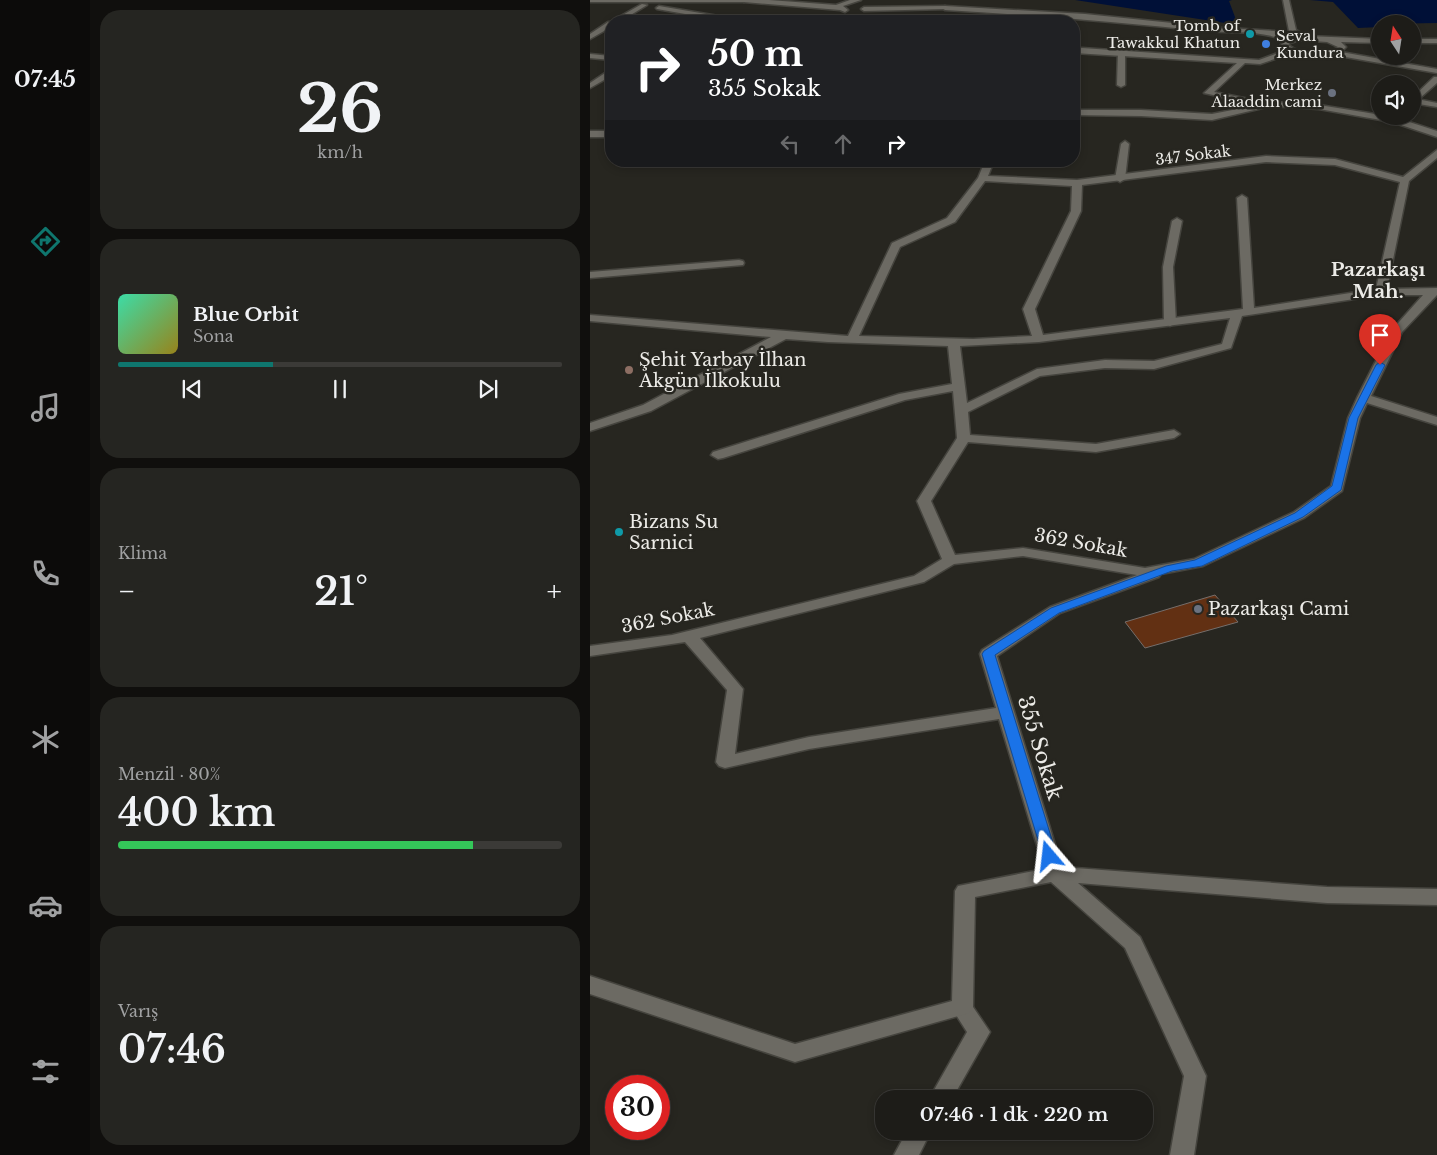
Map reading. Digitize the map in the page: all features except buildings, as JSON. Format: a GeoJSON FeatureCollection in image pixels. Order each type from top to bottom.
{"type":"FeatureCollection","features":[{"type":"Feature","properties":{"kind":"street"},"geometry":{"type":"LineString","coordinates":[[590,0],[753,0]]}},
{"type":"Feature","properties":{"kind":"street"},"geometry":{"type":"LineString","coordinates":[[616,0],[702,15]]}},
{"type":"Feature","properties":{"kind":"street"},"geometry":{"type":"LineString","coordinates":[[744,0],[1068,15]]}},
{"type":"Feature","properties":{"kind":"street"},"geometry":{"type":"LineString","coordinates":[[779,0],[842,6],[857,1],[866,6]]}},
{"type":"Feature","properties":{"kind":"street"},"geometry":{"type":"LineString","coordinates":[[1286,0],[1293,31],[1306,38]]}},
{"type":"Feature","properties":{"kind":"street"},"geometry":{"type":"LineString","coordinates":[[626,15],[644,5]]}},
{"type":"Feature","properties":{"kind":"street"},"geometry":{"type":"LineString","coordinates":[[1080,16],[1211,29],[1274,33],[1290,40]]}},
{"type":"Feature","properties":{"kind":"street"},"geometry":{"type":"LineString","coordinates":[[590,37],[605,28]]}},
{"type":"Feature","properties":{"kind":"street"},"geometry":{"type":"LineString","coordinates":[[1371,40],[1306,38],[1290,40],[1284,46],[1291,51],[1311,55],[1336,52],[1437,71]]}},
{"type":"Feature","properties":{"kind":"street"},"geometry":{"type":"LineString","coordinates":[[1328,40],[1340,45],[1341,50],[1336,52]]}},
{"type":"Feature","properties":{"kind":"street"},"geometry":{"type":"LineString","coordinates":[[1421,40],[1437,40]]}},
{"type":"Feature","properties":{"kind":"street"},"geometry":{"type":"LineString","coordinates":[[1080,50],[1260,62],[1291,51]]}},
{"type":"Feature","properties":{"kind":"street"},"geometry":{"type":"LineString","coordinates":[[1121,53],[1121,85]]}},
{"type":"Feature","properties":{"kind":"street"},"geometry":{"type":"LineString","coordinates":[[590,56],[605,57]]}},
{"type":"Feature","properties":{"kind":"street"},"geometry":{"type":"LineString","coordinates":[[1243,61],[1208,93],[1258,103],[1319,107],[1371,115]]}},
{"type":"Feature","properties":{"kind":"street"},"geometry":{"type":"LineString","coordinates":[[590,86],[605,77]]}},
{"type":"Feature","properties":{"kind":"street"},"geometry":{"type":"LineString","coordinates":[[1421,94],[1437,79]]}},
{"type":"Feature","properties":{"kind":"street"},"geometry":{"type":"LineString","coordinates":[[1421,102],[1437,105]]}},
{"type":"Feature","properties":{"kind":"street"},"geometry":{"type":"LineString","coordinates":[[1080,113],[1141,113],[1212,118],[1276,104]]}},
{"type":"Feature","properties":{"kind":"street"},"geometry":{"type":"LineString","coordinates":[[1410,125],[1437,134]]}},
{"type":"Feature","properties":{"kind":"street"},"geometry":{"type":"LineString","coordinates":[[590,134],[605,134]]}},
{"type":"Feature","properties":{"kind":"street"},"geometry":{"type":"LineString","coordinates":[[1120,179],[1125,144]]}},
{"type":"Feature","properties":{"kind":"street"},"geometry":{"type":"LineString","coordinates":[[1381,292],[1405,180],[1437,153]]}},
{"type":"Feature","properties":{"kind":"street","name":"347 Sokak"},"geometry":{"type":"LineString","coordinates":[[982,178],[1077,183],[1266,160],[1336,162],[1405,180]]}},
{"type":"Feature","properties":{"kind":"street"},"geometry":{"type":"LineString","coordinates":[[852,340],[896,245],[951,220],[982,178],[987,167]]}},
{"type":"Feature","properties":{"kind":"street"},"geometry":{"type":"LineString","coordinates":[[1039,339],[1029,309],[1076,211],[1077,183]]}},
{"type":"Feature","properties":{"kind":"street"},"geometry":{"type":"LineString","coordinates":[[962,410],[1037,373],[1106,364],[1154,364],[1227,346],[1243,313],[1242,198]]}},
{"type":"Feature","properties":{"kind":"street"},"geometry":{"type":"LineString","coordinates":[[1170,323],[1168,267],[1176,221]]}},
{"type":"Feature","properties":{"kind":"street"},"geometry":{"type":"LineString","coordinates":[[590,275],[738,263]]}},
{"type":"Feature","properties":{"kind":"street"},"geometry":{"type":"LineString","coordinates":[[590,318],[852,340],[973,344],[1039,339],[1170,323],[1381,292],[1435,291]]}},
{"type":"Feature","properties":{"kind":"street","name":"362 Sokak"},"geometry":{"type":"LineString","coordinates":[[590,650],[672,640],[919,579],[950,560],[1024,552],[1145,572],[1198,563],[1299,515],[1337,488],[1354,418],[1363,398],[1397,331],[1435,291]]}},
{"type":"Feature","properties":{"kind":"street"},"geometry":{"type":"LineString","coordinates":[[590,427],[646,408],[784,335]]}},
{"type":"Feature","properties":{"kind":"street"},"geometry":{"type":"LineString","coordinates":[[950,560],[924,501],[964,438],[954,343]]}},
{"type":"Feature","properties":{"kind":"street"},"geometry":{"type":"LineString","coordinates":[[718,454],[903,397],[959,386]]}},
{"type":"Feature","properties":{"kind":"street"},"geometry":{"type":"LineString","coordinates":[[1363,398],[1437,421]]}},
{"type":"Feature","properties":{"kind":"street"},"geometry":{"type":"LineString","coordinates":[[964,438],[1096,448],[1174,434]]}},
{"type":"Feature","properties":{"kind":"street","name":"355 Sokak"},"geometry":{"type":"LineString","coordinates":[[1055,874],[988,654],[1055,610],[1170,568]]}},
{"type":"Feature","properties":{"kind":"street"},"geometry":{"type":"LineString","coordinates":[[688,636],[734,689],[725,762],[810,743],[1006,712]]}},
{"type":"Feature","properties":{"kind":"street"},"geometry":{"type":"LineString","coordinates":[[945,1090],[979,1032],[962,1007],[965,891],[1055,874],[1327,895],[1437,897]]}},
{"type":"Feature","properties":{"kind":"street"},"geometry":{"type":"LineString","coordinates":[[1055,874],[1133,943],[1195,1076],[1182,1155]]}},
{"type":"Feature","properties":{"kind":"street"},"geometry":{"type":"LineString","coordinates":[[590,985],[594,984],[795,1053],[962,1007]]}},
{"type":"Feature","properties":{"kind":"street"},"geometry":{"type":"LineString","coordinates":[[906,1155],[915,1140]]}},
{"type":"Feature","properties":{"kind":"water"},"geometry":{"type":"Polygon","coordinates":[[[1075,0],[1232,0],[1229,1],[1238,25],[1075,0]]]}},
{"type":"Feature","properties":{"kind":"water"},"geometry":{"type":"Polygon","coordinates":[[[1310,0],[1437,0],[1437,23],[1421,23],[1421,15],[1371,15],[1371,27],[1358,28],[1333,2],[1310,0]]]}},
{"type":"Feature","properties":{"kind":"place","name":"Tomb of Tawakkul Khatun"},"geometry":{"type":"Point","coordinates":[1250,34]}},
{"type":"Feature","properties":{"kind":"place","name":"Seval Kundura"},"geometry":{"type":"Point","coordinates":[1266,44]}},
{"type":"Feature","properties":{"kind":"place","name":"Merkez Alaaddin cami"},"geometry":{"type":"Point","coordinates":[1332,93]}},
{"type":"Feature","properties":{"kind":"place","name":"Şehit Yarbay İlhan Akgün İlkokulu"},"geometry":{"type":"Point","coordinates":[629,370]}},
{"type":"Feature","properties":{"kind":"place","name":"Bizans Su Sarnici"},"geometry":{"type":"Point","coordinates":[619,532]}},
{"type":"Feature","properties":{"kind":"place","name":"Pazarkaşı Cami"},"geometry":{"type":"Point","coordinates":[1198,609]}},
{"type":"Feature","properties":{"kind":"district","name":"Pazarkaşı Mah."},"geometry":{"type":"Point","coordinates":[1378,280]}},
{"type":"Feature","properties":{"kind":"route"},"geometry":{"type":"LineString","coordinates":[[1049,856],[988,654],[1055,610],[1170,568],[1198,563],[1299,515],[1337,488],[1354,418],[1380,365]]}}]}
